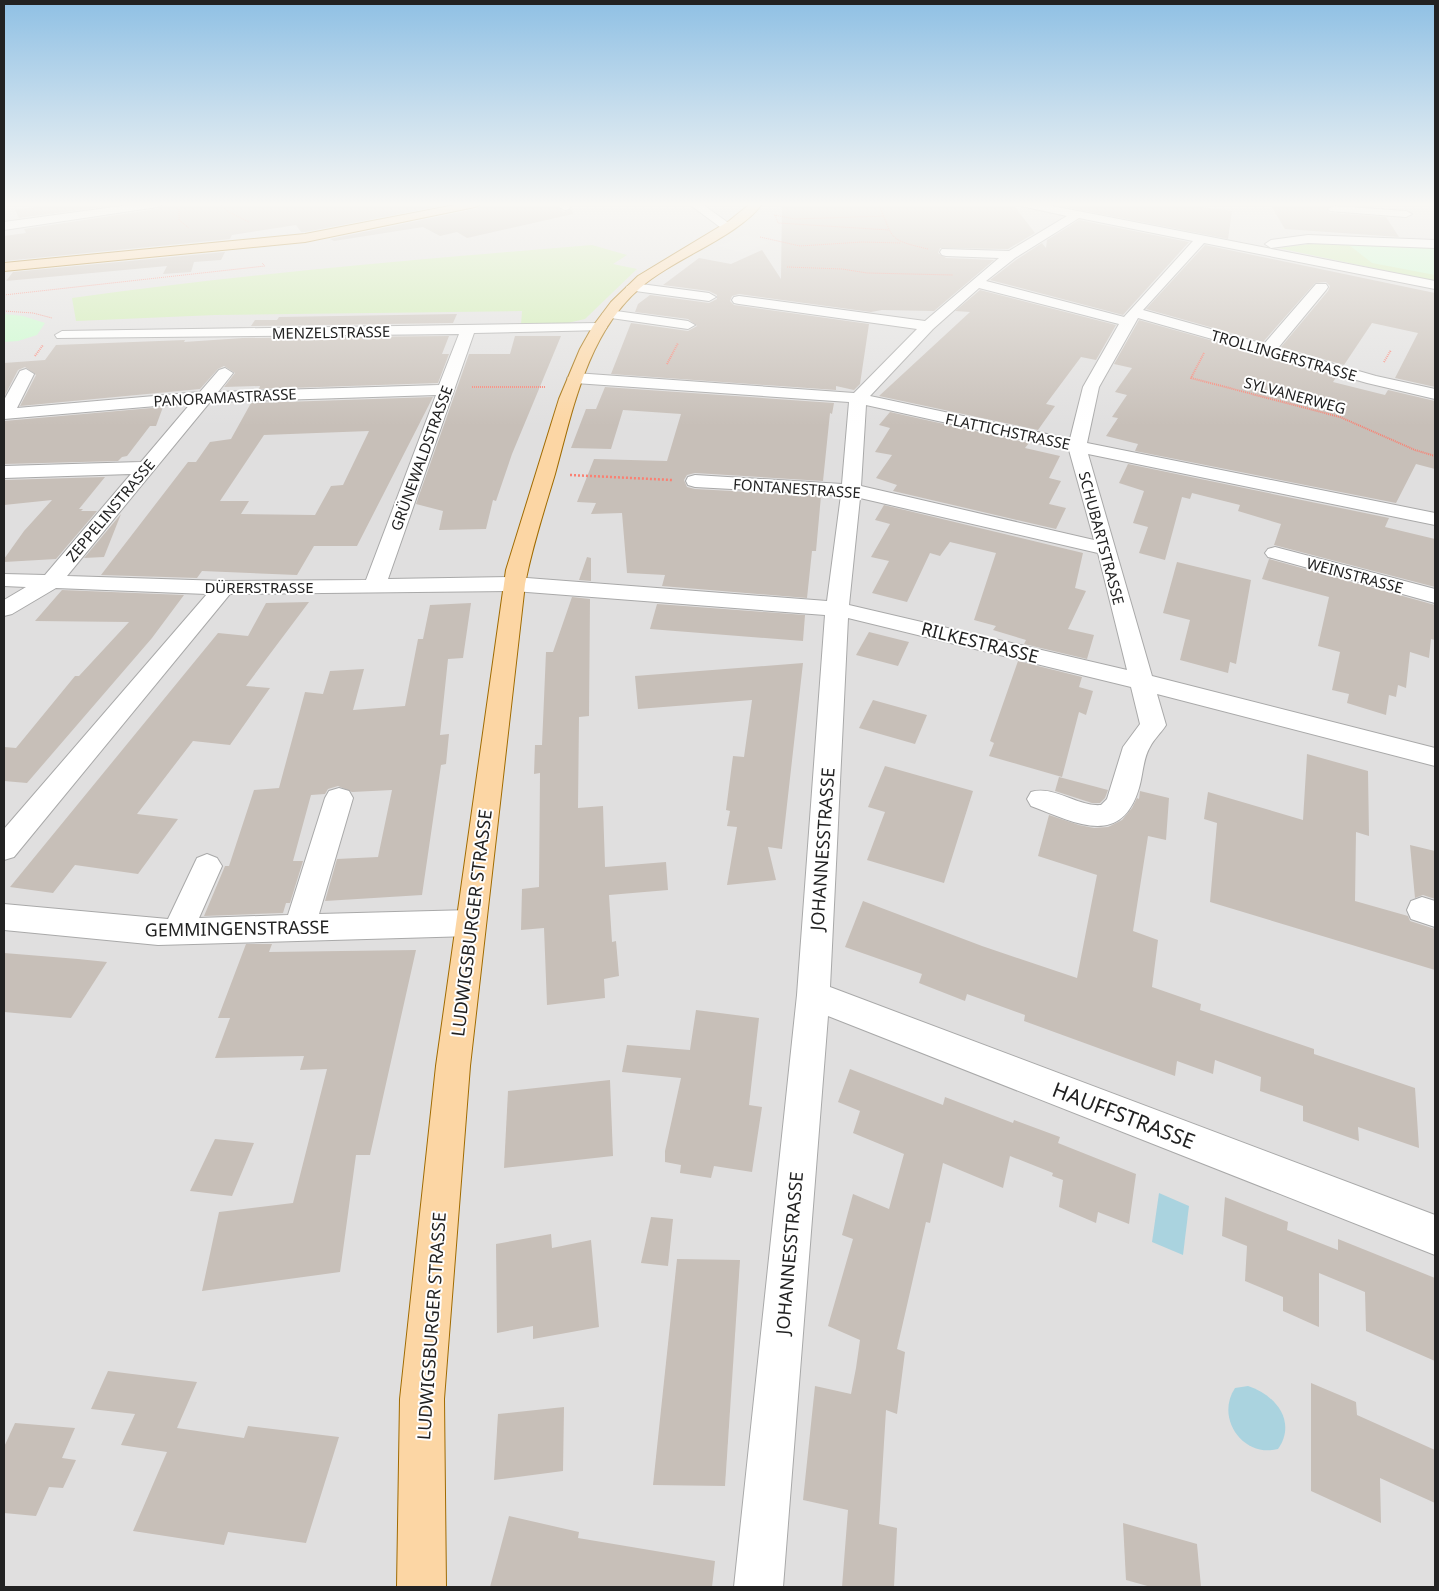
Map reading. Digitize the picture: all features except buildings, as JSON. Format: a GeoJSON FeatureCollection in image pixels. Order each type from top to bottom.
{"type":"FeatureCollection","features":[{"type":"Feature","properties":{"kind":"main road","name":"LUDWIGSBURGER STRASSE"},"geometry":{"type":"LineString","coordinates":[[421,1587],[422,1400],[452,1066],[514,584],[521,550],[573,383],[605,321],[633,287],[644,278]]}},
{"type":"Feature","properties":{"kind":"street","name":"SCHUBARTSTRASSE"},"geometry":{"type":"LineString","coordinates":[[1041,799],[1088,814],[1103,816],[1110,814],[1121,801],[1136,748],[1153,725],[1107,549],[1077,446],[1091,387],[1131,317],[1166,278]]}},
{"type":"Feature","properties":{"kind":"street"},"geometry":{"type":"LineString","coordinates":[[1401,278],[1435,285]]}},
{"type":"Feature","properties":{"kind":"street"},"geometry":{"type":"LineString","coordinates":[[858,398],[928,326],[980,279]]}},
{"type":"Feature","properties":{"kind":"street","name":"TROLLINGERSTRASSE"},"geometry":{"type":"LineString","coordinates":[[980,279],[1131,317],[1213,335],[1373,380],[1435,394]]}},
{"type":"Feature","properties":{"kind":"street"},"geometry":{"type":"LineString","coordinates":[[633,287],[709,297]]}},
{"type":"Feature","properties":{"kind":"street"},"geometry":{"type":"LineString","coordinates":[[1267,351],[1321,287]]}},
{"type":"Feature","properties":{"kind":"street"},"geometry":{"type":"LineString","coordinates":[[738,300],[928,326]]}},
{"type":"Feature","properties":{"kind":"street","name":"MENZELSTRASSE"},"geometry":{"type":"LineString","coordinates":[[62,335],[468,329],[605,321],[688,325]]}},
{"type":"Feature","properties":{"kind":"street","name":"GRÜNEWALDSTRASSE"},"geometry":{"type":"LineString","coordinates":[[374,587],[468,329]]}},
{"type":"Feature","properties":{"kind":"street","name":"ZEPPELINSTRASSE"},"geometry":{"type":"LineString","coordinates":[[4,609],[50,583],[225,373]]}},
{"type":"Feature","properties":{"kind":"street"},"geometry":{"type":"LineString","coordinates":[[4,414],[26,374]]}},
{"type":"Feature","properties":{"kind":"street","name":"FLATTICHSTRASSE"},"geometry":{"type":"LineString","coordinates":[[573,383],[657,384],[858,398],[1077,446],[1435,520]]}},
{"type":"Feature","properties":{"kind":"street","name":"PANORAMASTRASSE"},"geometry":{"type":"LineString","coordinates":[[4,414],[205,396],[446,389]]}},
{"type":"Feature","properties":{"kind":"street","name":"JOHANNESSTRASSE"},"geometry":{"type":"LineString","coordinates":[[758,1587],[813,995],[836,609],[851,490],[858,398]]}},
{"type":"Feature","properties":{"kind":"street"},"geometry":{"type":"LineString","coordinates":[[4,472],[52,469],[145,468]]}},
{"type":"Feature","properties":{"kind":"street","name":"FONTANESTRASSE"},"geometry":{"type":"LineString","coordinates":[[695,481],[851,490],[1107,549]]}},
{"type":"Feature","properties":{"kind":"street","name":"WEINSTRASSE"},"geometry":{"type":"LineString","coordinates":[[1276,553],[1435,596]]}},
{"type":"Feature","properties":{"kind":"street","name":"DÜRERSTRASSE"},"geometry":{"type":"LineString","coordinates":[[4,580],[224,588],[514,584]]}},
{"type":"Feature","properties":{"kind":"street","name":"RILKESTRASSE"},"geometry":{"type":"LineString","coordinates":[[514,584],[836,609],[1140,681],[1435,757]]}},
{"type":"Feature","properties":{"kind":"street"},"geometry":{"type":"LineString","coordinates":[[4,849],[224,588]]}},
{"type":"Feature","properties":{"kind":"street"},"geometry":{"type":"LineString","coordinates":[[299,928],[339,798]]}},
{"type":"Feature","properties":{"kind":"street"},"geometry":{"type":"LineString","coordinates":[[178,931],[208,866]]}},
{"type":"Feature","properties":{"kind":"street","name":"GEMMINGENSTRASSE"},"geometry":{"type":"LineString","coordinates":[[4,917],[158,932],[471,923]]}},
{"type":"Feature","properties":{"kind":"street","name":"HAUFFSTRASSE"},"geometry":{"type":"LineString","coordinates":[[813,995],[1435,1236]]}},
{"type":"Feature","properties":{"kind":"path"},"geometry":{"type":"LineString","coordinates":[[4,295],[155,278]]}},
{"type":"Feature","properties":{"kind":"path"},"geometry":{"type":"LineString","coordinates":[[966,278],[980,279]]}},
{"type":"Feature","properties":{"kind":"path"},"geometry":{"type":"LineString","coordinates":[[4,311],[49,316],[56,320],[58,332],[62,335]]}},
{"type":"Feature","properties":{"kind":"path"},"geometry":{"type":"LineString","coordinates":[[657,384],[688,325]]}},
{"type":"Feature","properties":{"kind":"path","name":"SYLVANERWEG"},"geometry":{"type":"LineString","coordinates":[[1213,335],[1191,378],[1340,417],[1415,450],[1435,456]]}},
{"type":"Feature","properties":{"kind":"path"},"geometry":{"type":"LineString","coordinates":[[446,389],[551,387],[573,383]]}},
{"type":"Feature","properties":{"kind":"path"},"geometry":{"type":"LineString","coordinates":[[570,475],[695,481]]}},
{"type":"Feature","properties":{"kind":"shaded area"},"geometry":{"type":"Polygon","coordinates":[[[4,278],[1435,278],[1435,1587],[4,1587],[4,278]]]}},
{"type":"Feature","properties":{"kind":"green space"},"geometry":{"type":"Polygon","coordinates":[[[237,278],[627,278],[585,319],[563,324],[521,325],[522,311],[215,315],[76,321],[72,298],[237,278]]]}},
{"type":"Feature","properties":{"kind":"green space"},"geometry":{"type":"Polygon","coordinates":[[[1422,278],[1435,278],[1435,281],[1422,278]]]}},
{"type":"Feature","properties":{"kind":"green space"},"geometry":{"type":"Polygon","coordinates":[[[4,314],[23,316],[45,323],[37,335],[18,341],[4,342],[4,314]]]}},
{"type":"Feature","properties":{"kind":"water"},"geometry":{"type":"Polygon","coordinates":[[[1159,1193],[1189,1206],[1183,1255],[1152,1242],[1159,1193]]]}},
{"type":"Feature","properties":{"kind":"water"},"geometry":{"type":"Polygon","coordinates":[[[1248,1386],[1267,1396],[1281,1411],[1285,1429],[1278,1449],[1265,1450],[1244,1442],[1236,1433],[1231,1423],[1228,1411],[1235,1388],[1248,1386]]]}}]}
